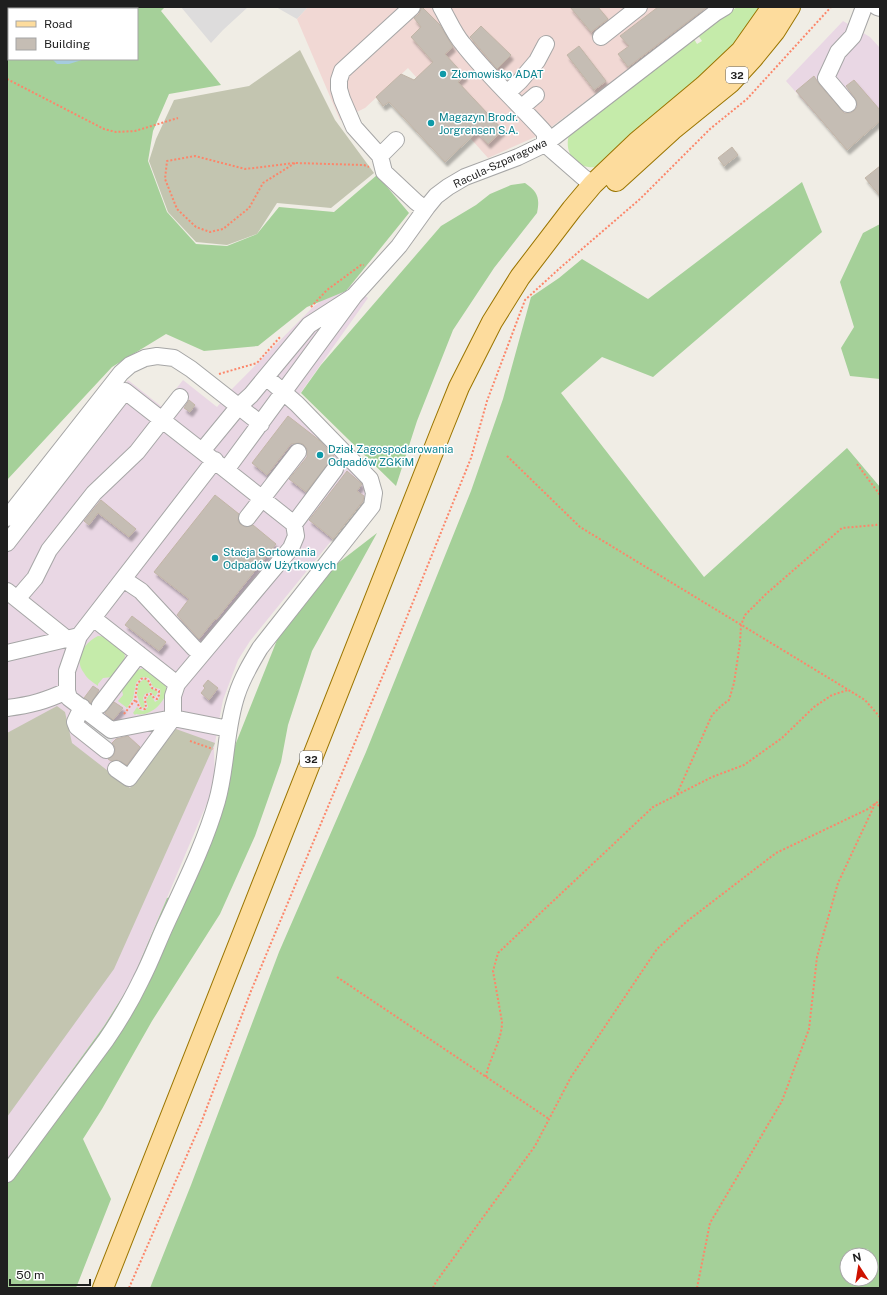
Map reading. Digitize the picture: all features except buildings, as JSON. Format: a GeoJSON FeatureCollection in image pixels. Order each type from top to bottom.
{"type":"FeatureCollection","features":[{"type":"Feature","properties":{"kind":"main road","name":"32"},"geometry":{"type":"LineString","coordinates":[[103,1288],[459,387],[492,322],[520,277],[593,184],[637,142],[741,51],[772,7]]}},
{"type":"Feature","properties":{"kind":"main road","name":"32"},"geometry":{"type":"LineString","coordinates":[[546,244],[672,130],[730,83],[775,31],[790,7]]}},
{"type":"Feature","properties":{"kind":"street"},"geometry":{"type":"LineString","coordinates":[[412,7],[342,71],[339,80],[339,89],[342,100],[354,127],[382,164],[416,202],[425,209]]}},
{"type":"Feature","properties":{"kind":"street"},"geometry":{"type":"LineString","coordinates":[[441,7],[462,43],[545,133],[545,144],[593,184]]}},
{"type":"Feature","properties":{"kind":"street"},"geometry":{"type":"LineString","coordinates":[[601,37],[639,7]]}},
{"type":"Feature","properties":{"kind":"street","name":"Racula-Szparagowa"},"geometry":{"type":"LineString","coordinates":[[354,296],[399,246],[436,196],[448,187],[460,181],[545,144],[715,13],[725,7]]}},
{"type":"Feature","properties":{"kind":"street"},"geometry":{"type":"LineString","coordinates":[[848,104],[826,78],[838,52],[853,36],[864,7]]}},
{"type":"Feature","properties":{"kind":"street"},"geometry":{"type":"LineString","coordinates":[[507,93],[520,81],[537,61],[546,44]]}},
{"type":"Feature","properties":{"kind":"street"},"geometry":{"type":"LineString","coordinates":[[522,107],[536,95]]}},
{"type":"Feature","properties":{"kind":"street"},"geometry":{"type":"LineString","coordinates":[[382,164],[396,140]]}},
{"type":"Feature","properties":{"kind":"street"},"geometry":{"type":"LineString","coordinates":[[7,653],[73,637],[93,618],[214,460],[239,406],[251,395],[309,325],[354,296]]}},
{"type":"Feature","properties":{"kind":"street"},"geometry":{"type":"LineString","coordinates":[[214,460],[261,424],[354,296]]}},
{"type":"Feature","properties":{"kind":"street"},"geometry":{"type":"LineString","coordinates":[[7,518],[121,373],[130,365],[145,358],[157,356],[174,358],[191,368],[261,424]]}},
{"type":"Feature","properties":{"kind":"street"},"geometry":{"type":"LineString","coordinates":[[7,1174],[106,1040],[132,998],[180,896],[210,822],[220,789],[229,729],[237,695],[248,668],[260,648],[372,506],[374,493],[370,479],[284,392],[266,377]]}},
{"type":"Feature","properties":{"kind":"street"},"geometry":{"type":"LineString","coordinates":[[7,542],[125,391],[294,524],[296,536],[291,548],[177,684],[173,696],[174,718],[129,778],[116,769]]}},
{"type":"Feature","properties":{"kind":"street"},"geometry":{"type":"LineString","coordinates":[[73,637],[12,595],[35,578],[49,550],[94,494],[137,452],[180,397]]}},
{"type":"Feature","properties":{"kind":"street"},"geometry":{"type":"LineString","coordinates":[[247,518],[298,452]]}},
{"type":"Feature","properties":{"kind":"street"},"geometry":{"type":"LineString","coordinates":[[294,524],[335,469]]}},
{"type":"Feature","properties":{"kind":"street"},"geometry":{"type":"LineString","coordinates":[[123,579],[140,591],[194,648],[202,654]]}},
{"type":"Feature","properties":{"kind":"street"},"geometry":{"type":"LineString","coordinates":[[93,618],[177,684]]}},
{"type":"Feature","properties":{"kind":"street"},"geometry":{"type":"LineString","coordinates":[[73,637],[67,671],[67,691],[70,698],[111,730],[174,718],[229,729]]}},
{"type":"Feature","properties":{"kind":"street"},"geometry":{"type":"LineString","coordinates":[[100,705],[139,654]]}},
{"type":"Feature","properties":{"kind":"street"},"geometry":{"type":"LineString","coordinates":[[7,708],[24,706],[47,700],[67,691]]}},
{"type":"Feature","properties":{"kind":"street"},"geometry":{"type":"LineString","coordinates":[[82,707],[75,722],[77,727],[106,750]]}},
{"type":"Feature","properties":{"kind":"path"},"geometry":{"type":"LineString","coordinates":[[130,1288],[201,1123],[251,991],[396,644],[471,458],[487,401],[525,300],[640,199],[710,129],[747,99],[831,7]]}},
{"type":"Feature","properties":{"kind":"path"},"geometry":{"type":"LineString","coordinates":[[7,79],[104,129],[116,132],[135,132],[178,118]]}},
{"type":"Feature","properties":{"kind":"path"},"geometry":{"type":"LineString","coordinates":[[295,163],[263,183],[249,208],[223,229],[210,232],[196,227],[176,209],[165,179],[167,161],[196,156],[245,169],[295,163],[364,165],[382,164]]}},
{"type":"Feature","properties":{"kind":"path"},"geometry":{"type":"LineString","coordinates":[[507,456],[580,527],[865,700],[880,717]]}},
{"type":"Feature","properties":{"kind":"path"},"geometry":{"type":"LineString","coordinates":[[857,464],[880,495]]}},
{"type":"Feature","properties":{"kind":"path"},"geometry":{"type":"LineString","coordinates":[[676,795],[712,715],[729,700],[734,683],[741,625],[745,616],[766,594],[842,528],[876,525],[880,523]]}},
{"type":"Feature","properties":{"kind":"path"},"geometry":{"type":"LineString","coordinates":[[111,730],[133,703],[138,683],[142,678],[148,680],[152,688],[160,691],[157,699],[151,694],[146,695],[144,699],[145,709],[140,708],[135,699]]}},
{"type":"Feature","properties":{"kind":"path"},"geometry":{"type":"LineString","coordinates":[[486,1077],[487,1068],[502,1030],[502,1022],[493,971],[498,953],[652,807],[712,777],[744,765],[782,738],[814,707],[832,695],[848,690]]}},
{"type":"Feature","properties":{"kind":"path"},"geometry":{"type":"LineString","coordinates":[[190,741],[214,749],[226,751]]}},
{"type":"Feature","properties":{"kind":"path"},"geometry":{"type":"LineString","coordinates":[[433,1288],[535,1146],[571,1077],[657,949],[686,922],[776,853],[868,809],[880,800]]}},
{"type":"Feature","properties":{"kind":"path"},"geometry":{"type":"LineString","coordinates":[[875,804],[880,806]]}},
{"type":"Feature","properties":{"kind":"path"},"geometry":{"type":"LineString","coordinates":[[697,1288],[710,1223],[782,1101],[809,1029],[817,956],[838,883],[875,804]]}},
{"type":"Feature","properties":{"kind":"path"},"geometry":{"type":"LineString","coordinates":[[337,977],[549,1119]]}},
{"type":"Feature","properties":{"kind":"shaded area"},"geometry":{"type":"Polygon","coordinates":[[[7,7],[43,7],[8,8],[7,21],[7,7]]]}},
{"type":"Feature","properties":{"kind":"shaded area"},"geometry":{"type":"Polygon","coordinates":[[[181,7],[248,7],[211,43],[181,7]]]}},
{"type":"Feature","properties":{"kind":"shaded area"},"geometry":{"type":"Polygon","coordinates":[[[276,7],[308,7],[297,19],[276,7]]]}},
{"type":"Feature","properties":{"kind":"shaded area"},"geometry":{"type":"Polygon","coordinates":[[[308,7],[711,7],[542,134],[488,158],[408,68],[365,108],[340,120],[297,19],[308,7]]]}},
{"type":"Feature","properties":{"kind":"shaded area"},"geometry":{"type":"Polygon","coordinates":[[[843,21],[870,37],[880,48],[880,121],[847,150],[786,81],[843,21]]]}},
{"type":"Feature","properties":{"kind":"shaded area"},"geometry":{"type":"Polygon","coordinates":[[[300,50],[335,120],[374,173],[331,208],[277,203],[257,234],[227,245],[196,242],[168,212],[149,161],[156,139],[174,100],[249,86],[300,50]]]}},
{"type":"Feature","properties":{"kind":"shaded area"},"geometry":{"type":"Polygon","coordinates":[[[347,281],[368,298],[299,395],[364,483],[366,498],[250,641],[238,660],[223,700],[218,726],[214,749],[215,784],[131,983],[104,1026],[7,1160],[7,533],[128,380],[162,407],[183,380],[217,407],[230,391],[313,307],[347,281]]]}},
{"type":"Feature","properties":{"kind":"shaded area"},"geometry":{"type":"Polygon","coordinates":[[[57,706],[65,712],[72,743],[130,788],[176,729],[215,743],[114,969],[7,1117],[7,733],[57,706]]]}},
{"type":"Feature","properties":{"kind":"shaded area"},"geometry":{"type":"Polygon","coordinates":[[[90,721],[113,739],[107,746],[85,727],[90,721]]]}},
{"type":"Feature","properties":{"kind":"green space"},"geometry":{"type":"Polygon","coordinates":[[[165,7],[161,11],[221,85],[169,94],[153,131],[148,161],[167,212],[196,244],[227,246],[257,234],[279,207],[334,212],[377,175],[409,213],[346,291],[307,307],[258,346],[204,351],[166,334],[112,367],[7,480],[7,21],[8,60],[138,60],[138,8],[40,8],[165,7]]]}},
{"type":"Feature","properties":{"kind":"green space"},"geometry":{"type":"Polygon","coordinates":[[[737,7],[767,7],[750,33],[597,167],[583,166],[577,163],[569,153],[568,139],[570,132],[694,39],[697,44],[702,41],[698,35],[737,7]]]}},
{"type":"Feature","properties":{"kind":"green space"},"geometry":{"type":"Polygon","coordinates":[[[802,182],[822,232],[653,377],[602,357],[561,393],[704,577],[847,448],[880,487],[880,1288],[150,1288],[191,1185],[279,952],[366,752],[471,491],[503,399],[531,297],[559,278],[582,259],[648,299],[802,182]]]}},
{"type":"Feature","properties":{"kind":"green space"},"geometry":{"type":"Polygon","coordinates":[[[525,183],[533,189],[537,196],[537,213],[494,268],[453,330],[417,421],[396,486],[301,393],[321,365],[441,226],[476,205],[490,194],[511,185],[525,183]]]}},
{"type":"Feature","properties":{"kind":"green space"},"geometry":{"type":"Polygon","coordinates":[[[880,224],[880,379],[850,376],[841,348],[854,327],[840,282],[863,233],[880,224]]]}},
{"type":"Feature","properties":{"kind":"green space"},"geometry":{"type":"Polygon","coordinates":[[[377,533],[312,651],[288,725],[281,762],[255,836],[220,914],[152,1021],[102,1109],[83,1139],[111,1199],[76,1288],[7,1288],[7,1160],[104,1026],[131,983],[167,898],[188,893],[232,753],[279,635],[329,570],[377,533]]]}},
{"type":"Feature","properties":{"kind":"green space"},"geometry":{"type":"Polygon","coordinates":[[[98,636],[109,637],[121,648],[125,656],[122,664],[113,677],[103,678],[98,686],[85,675],[81,668],[80,657],[88,643],[98,636]]]}},
{"type":"Feature","properties":{"kind":"green space"},"geometry":{"type":"Polygon","coordinates":[[[146,668],[164,682],[166,693],[159,705],[154,709],[148,713],[135,715],[133,713],[137,707],[143,711],[148,707],[146,700],[149,695],[151,695],[155,702],[158,700],[160,689],[153,687],[149,678],[142,677],[136,683],[133,699],[127,708],[118,701],[123,695],[121,685],[136,670],[146,668]]]}},
{"type":"Feature","properties":{"kind":"green space"},"geometry":{"type":"Polygon","coordinates":[[[144,679],[148,681],[150,687],[158,692],[155,697],[151,692],[145,694],[143,698],[145,706],[143,708],[141,707],[137,695],[138,684],[144,679]]]}},
{"type":"Feature","properties":{"kind":"water"},"geometry":{"type":"Polygon","coordinates":[[[53,60],[82,60],[69,64],[57,64],[53,60]]]}},
{"type":"Feature","properties":{"kind":"place","name":"Złomowisko ADAT"},"geometry":{"type":"Point","coordinates":[443,74]}},
{"type":"Feature","properties":{"kind":"place","name":"Magazyn Brodr. Jorgrensen S.A."},"geometry":{"type":"Point","coordinates":[431,123]}},
{"type":"Feature","properties":{"kind":"place","name":"Dział Zagospodarowania Odpadów ZGKiM"},"geometry":{"type":"Point","coordinates":[320,455]}},
{"type":"Feature","properties":{"kind":"place","name":"Stacja Sortowania Odpadów Użytkowych"},"geometry":{"type":"Point","coordinates":[215,558]}}]}
